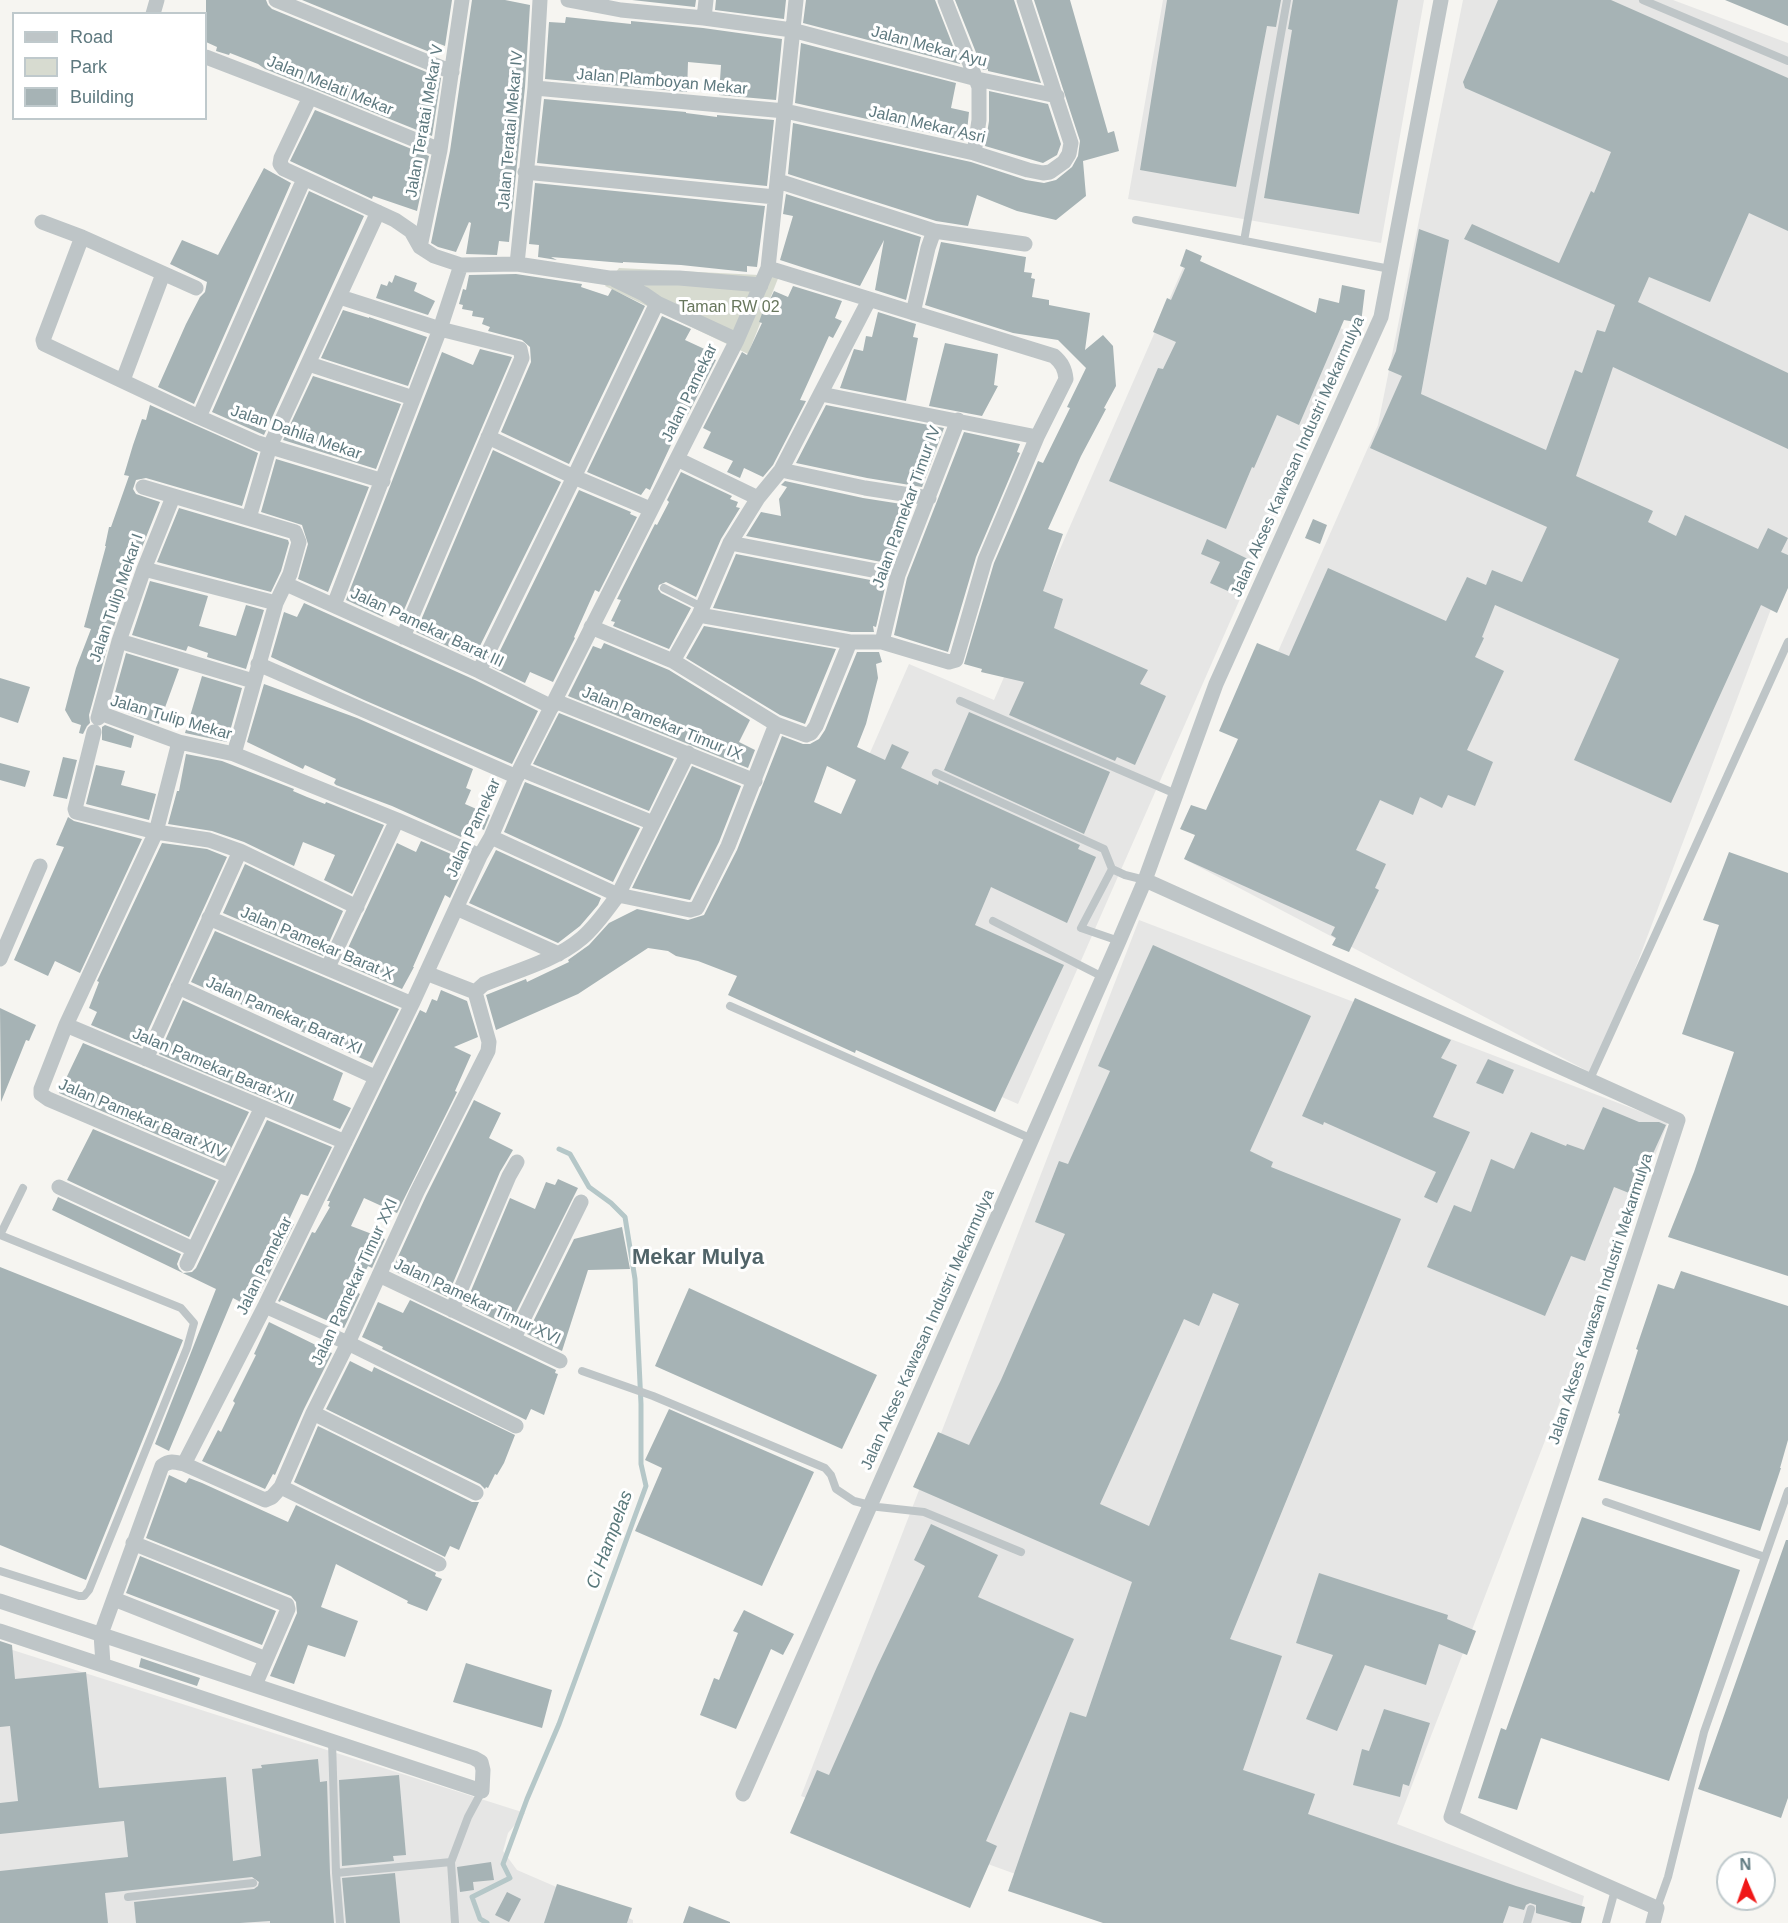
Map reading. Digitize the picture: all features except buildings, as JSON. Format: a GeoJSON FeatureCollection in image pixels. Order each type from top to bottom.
{"type":"FeatureCollection","features":[{"type":"Feature","properties":{"kind":"street"},"geometry":{"type":"LineString","coordinates":[[276,0],[452,72]]}},
{"type":"Feature","properties":{"kind":"street","name":"Jalan Teratai Mekar V"},"geometry":{"type":"LineString","coordinates":[[420,247],[440,150],[462,0]]}},
{"type":"Feature","properties":{"kind":"street","name":"Jalan Teratai Mekar IV"},"geometry":{"type":"LineString","coordinates":[[517,264],[535,88],[540,0]]}},
{"type":"Feature","properties":{"kind":"street","name":"Jalan Mekar Ayu"},"geometry":{"type":"LineString","coordinates":[[568,0],[621,5],[792,30],[977,79],[1057,96]]}},
{"type":"Feature","properties":{"kind":"street"},"geometry":{"type":"LineString","coordinates":[[704,18],[706,0]]}},
{"type":"Feature","properties":{"kind":"street","name":"Jalan Pamekar"},"geometry":{"type":"LineString","coordinates":[[184,1464],[266,1306],[412,1004],[480,856],[492,837],[519,773],[677,459],[761,285],[768,268],[796,0]]}},
{"type":"Feature","properties":{"kind":"street"},"geometry":{"type":"LineString","coordinates":[[945,0],[977,79],[980,97],[974,153]]}},
{"type":"Feature","properties":{"kind":"street"},"geometry":{"type":"LineString","coordinates":[[1024,0],[1057,96]]}},
{"type":"Feature","properties":{"kind":"street","name":"Jalan Akses Kawasan Industri Mekarmulya"},"geometry":{"type":"LineString","coordinates":[[743,1794],[1119,941],[1145,880],[1216,684],[1381,317],[1441,0]]}},
{"type":"Feature","properties":{"kind":"street","name":"Jalan Melati Mekar"},"geometry":{"type":"LineString","coordinates":[[207,57],[440,150]]}},
{"type":"Feature","properties":{"kind":"street","name":"Jalan Plamboyan Mekar"},"geometry":{"type":"LineString","coordinates":[[535,88],[785,111]]}},
{"type":"Feature","properties":{"kind":"street","name":"Jalan Mekar Asri"},"geometry":{"type":"LineString","coordinates":[[785,111],[974,153],[1028,171],[1044,173],[1059,166],[1067,158],[1071,143],[1057,96]]}},
{"type":"Feature","properties":{"kind":"street"},"geometry":{"type":"LineString","coordinates":[[310,97],[280,164],[284,170],[395,220],[411,231],[420,247],[434,256],[460,265],[517,264],[609,278],[680,278],[761,285]]}},
{"type":"Feature","properties":{"kind":"street"},"geometry":{"type":"LineString","coordinates":[[525,172],[775,197]]}},
{"type":"Feature","properties":{"kind":"street"},"geometry":{"type":"LineString","coordinates":[[199,417],[304,179]]}},
{"type":"Feature","properties":{"kind":"street"},"geometry":{"type":"LineString","coordinates":[[778,181],[934,231],[1025,244]]}},
{"type":"Feature","properties":{"kind":"street"},"geometry":{"type":"LineString","coordinates":[[249,518],[270,447],[378,212]]}},
{"type":"Feature","properties":{"kind":"street"},"geometry":{"type":"LineString","coordinates":[[42,222],[82,237],[196,288]]}},
{"type":"Feature","properties":{"kind":"street"},"geometry":{"type":"LineString","coordinates":[[913,313],[934,231]]}},
{"type":"Feature","properties":{"kind":"street","name":"Jalan Dahlia Mekar"},"geometry":{"type":"LineString","coordinates":[[82,237],[44,337],[44,344],[199,417],[270,447],[382,480]]}},
{"type":"Feature","properties":{"kind":"street"},"geometry":{"type":"LineString","coordinates":[[334,605],[440,329],[460,265]]}},
{"type":"Feature","properties":{"kind":"street"},"geometry":{"type":"LineString","coordinates":[[701,611],[850,642],[882,642],[949,662],[956,660],[985,560],[1037,437],[1066,379],[1066,371],[1054,356],[768,268]]}},
{"type":"Feature","properties":{"kind":"street"},"geometry":{"type":"LineString","coordinates":[[123,380],[163,274]]}},
{"type":"Feature","properties":{"kind":"street"},"geometry":{"type":"LineString","coordinates":[[609,278],[736,340]]}},
{"type":"Feature","properties":{"kind":"street"},"geometry":{"type":"LineString","coordinates":[[340,297],[440,329],[520,349],[522,354],[403,637]]}},
{"type":"Feature","properties":{"kind":"street"},"geometry":{"type":"LineString","coordinates":[[673,661],[701,611],[730,543],[758,498],[781,470],[869,300]]}},
{"type":"Feature","properties":{"kind":"street"},"geometry":{"type":"LineString","coordinates":[[479,671],[657,303]]}},
{"type":"Feature","properties":{"kind":"street"},"geometry":{"type":"LineString","coordinates":[[309,364],[413,398]]}},
{"type":"Feature","properties":{"kind":"street"},"geometry":{"type":"LineString","coordinates":[[821,394],[1037,437]]}},
{"type":"Feature","properties":{"kind":"street","name":"Jalan Pamekar Timur IV"},"geometry":{"type":"LineString","coordinates":[[882,642],[898,575],[958,420]]}},
{"type":"Feature","properties":{"kind":"street"},"geometry":{"type":"LineString","coordinates":[[488,437],[650,509]]}},
{"type":"Feature","properties":{"kind":"street"},"geometry":{"type":"LineString","coordinates":[[677,459],[758,498]]}},
{"type":"Feature","properties":{"kind":"street"},"geometry":{"type":"LineString","coordinates":[[781,470],[865,488],[929,498]]}},
{"type":"Feature","properties":{"kind":"street"},"geometry":{"type":"LineString","coordinates":[[143,487],[295,532],[298,537],[299,542],[286,584],[276,603],[258,664],[234,754]]}},
{"type":"Feature","properties":{"kind":"street","name":"Jalan Tulip Mekar I"},"geometry":{"type":"LineString","coordinates":[[97,721],[119,641],[144,569],[173,497]]}},
{"type":"Feature","properties":{"kind":"street"},"geometry":{"type":"LineString","coordinates":[[730,543],[898,575]]}},
{"type":"Feature","properties":{"kind":"street"},"geometry":{"type":"LineString","coordinates":[[144,569],[276,603]]}},
{"type":"Feature","properties":{"kind":"street","name":"Jalan Pamekar Barat III"},"geometry":{"type":"LineString","coordinates":[[286,584],[553,704]]}},
{"type":"Feature","properties":{"kind":"street"},"geometry":{"type":"LineString","coordinates":[[591,627],[673,661],[776,724],[806,735],[811,733],[816,726],[850,642]]}},
{"type":"Feature","properties":{"kind":"street"},"geometry":{"type":"LineString","coordinates":[[119,641],[253,681]]}},
{"type":"Feature","properties":{"kind":"street"},"geometry":{"type":"LineString","coordinates":[[258,664],[519,773],[653,823]]}},
{"type":"Feature","properties":{"kind":"street","name":"Jalan Pamekar Timur IX"},"geometry":{"type":"LineString","coordinates":[[553,704],[688,753],[755,781]]}},
{"type":"Feature","properties":{"kind":"street"},"geometry":{"type":"LineString","coordinates":[[97,721],[76,812],[156,832],[208,840],[240,851],[357,907]]}},
{"type":"Feature","properties":{"kind":"street","name":"Jalan Tulip Mekar"},"geometry":{"type":"LineString","coordinates":[[97,721],[234,754],[480,856]]}},
{"type":"Feature","properties":{"kind":"street"},"geometry":{"type":"LineString","coordinates":[[492,837],[618,895],[690,910],[697,908],[728,846],[776,724]]}},
{"type":"Feature","properties":{"kind":"street"},"geometry":{"type":"LineString","coordinates":[[66,1025],[156,832],[179,742]]}},
{"type":"Feature","properties":{"kind":"street"},"geometry":{"type":"LineString","coordinates":[[426,973],[475,993],[484,984],[559,954],[580,940],[594,927],[618,895],[688,753]]}},
{"type":"Feature","properties":{"kind":"street"},"geometry":{"type":"LineString","coordinates":[[328,967],[397,820]]}},
{"type":"Feature","properties":{"kind":"street"},"geometry":{"type":"LineString","coordinates":[[146,1059],[240,851]]}},
{"type":"Feature","properties":{"kind":"street"},"geometry":{"type":"LineString","coordinates":[[0,959],[40,866]]}},
{"type":"Feature","properties":{"kind":"street","name":"Jalan Akses Kawasan Industri Mekarmulya"},"geometry":{"type":"LineString","coordinates":[[1145,880],[1678,1120],[1451,1817],[1616,1890],[1655,1915]]}},
{"type":"Feature","properties":{"kind":"street"},"geometry":{"type":"LineString","coordinates":[[456,908],[559,954]]}},
{"type":"Feature","properties":{"kind":"street","name":"Jalan Pamekar Barat X"},"geometry":{"type":"LineString","coordinates":[[209,918],[412,1004]]}},
{"type":"Feature","properties":{"kind":"street","name":"Jalan Pamekar Barat XI"},"geometry":{"type":"LineString","coordinates":[[178,987],[375,1077]]}},
{"type":"Feature","properties":{"kind":"street","name":"Jalan Pamekar Timur XXI"},"geometry":{"type":"LineString","coordinates":[[280,1486],[417,1192],[488,1051],[489,1041],[475,993]]}},
{"type":"Feature","properties":{"kind":"street","name":"Jalan Pamekar Barat XII"},"geometry":{"type":"LineString","coordinates":[[66,1025],[345,1142]]}},
{"type":"Feature","properties":{"kind":"street","name":"Jalan Pamekar Barat XIV"},"geometry":{"type":"LineString","coordinates":[[66,1025],[41,1094],[229,1176]]}},
{"type":"Feature","properties":{"kind":"street"},"geometry":{"type":"LineString","coordinates":[[187,1264],[262,1107]]}},
{"type":"Feature","properties":{"kind":"street"},"geometry":{"type":"LineString","coordinates":[[452,1310],[517,1162]]}},
{"type":"Feature","properties":{"kind":"street"},"geometry":{"type":"LineString","coordinates":[[59,1187],[193,1249]]}},
{"type":"Feature","properties":{"kind":"street"},"geometry":{"type":"LineString","coordinates":[[514,1338],[581,1202]]}},
{"type":"Feature","properties":{"kind":"street","name":"Jalan Pamekar Timur XVI"},"geometry":{"type":"LineString","coordinates":[[379,1275],[560,1361]]}},
{"type":"Feature","properties":{"kind":"street"},"geometry":{"type":"LineString","coordinates":[[266,1306],[348,1343],[516,1426]]}},
{"type":"Feature","properties":{"kind":"street"},"geometry":{"type":"LineString","coordinates":[[313,1413],[476,1493]]}},
{"type":"Feature","properties":{"kind":"street"},"geometry":{"type":"LineString","coordinates":[[103,1664],[101,1634],[162,1466],[168,1462],[184,1464],[265,1500],[272,1497],[280,1486],[439,1564]]}},
{"type":"Feature","properties":{"kind":"street"},"geometry":{"type":"LineString","coordinates":[[133,1543],[287,1605],[288,1609],[255,1685]]}},
{"type":"Feature","properties":{"kind":"street"},"geometry":{"type":"LineString","coordinates":[[114,1599],[266,1659]]}},
{"type":"Feature","properties":{"kind":"street"},"geometry":{"type":"LineString","coordinates":[[0,1601],[474,1758],[481,1762],[483,1770],[482,1791],[0,1631]]}},
{"type":"Feature","properties":{"kind":"lane"},"geometry":{"type":"LineString","coordinates":[[1244,241],[1287,0]]}},
{"type":"Feature","properties":{"kind":"lane"},"geometry":{"type":"LineString","coordinates":[[1643,0],[1788,61]]}},
{"type":"Feature","properties":{"kind":"lane"},"geometry":{"type":"LineString","coordinates":[[1136,220],[1390,269]]}},
{"type":"Feature","properties":{"kind":"lane"},"geometry":{"type":"LineString","coordinates":[[664,588],[701,611]]}},
{"type":"Feature","properties":{"kind":"lane"},"geometry":{"type":"LineString","coordinates":[[1589,1081],[1788,642]]}},
{"type":"Feature","properties":{"kind":"lane"},"geometry":{"type":"LineString","coordinates":[[960,701],[1176,794]]}},
{"type":"Feature","properties":{"kind":"lane"},"geometry":{"type":"LineString","coordinates":[[936,773],[1104,849],[1112,869],[1145,880]]}},
{"type":"Feature","properties":{"kind":"lane"},"geometry":{"type":"LineString","coordinates":[[1112,869],[1081,928],[1119,941]]}},
{"type":"Feature","properties":{"kind":"lane"},"geometry":{"type":"LineString","coordinates":[[993,921],[1103,977]]}},
{"type":"Feature","properties":{"kind":"lane"},"geometry":{"type":"LineString","coordinates":[[730,1006],[1032,1139]]}},
{"type":"Feature","properties":{"kind":"lane"},"geometry":{"type":"LineString","coordinates":[[0,1571],[79,1596],[84,1596],[89,1590],[187,1348],[194,1323],[181,1308],[0,1235],[23,1188]]}},
{"type":"Feature","properties":{"kind":"lane"},"geometry":{"type":"LineString","coordinates":[[582,1371],[653,1395],[825,1468],[831,1475],[836,1489],[854,1501],[924,1512],[1021,1552]]}},
{"type":"Feature","properties":{"kind":"lane"},"geometry":{"type":"LineString","coordinates":[[1655,1915],[1668,1877],[1704,1732],[1788,1491]]}},
{"type":"Feature","properties":{"kind":"lane"},"geometry":{"type":"LineString","coordinates":[[1606,1502],[1765,1557]]}},
{"type":"Feature","properties":{"kind":"lane"},"geometry":{"type":"LineString","coordinates":[[332,1741],[336,1873],[340,1923]]}},
{"type":"Feature","properties":{"kind":"lane"},"geometry":{"type":"LineString","coordinates":[[455,1923],[451,1862],[468,1817],[482,1791]]}},
{"type":"Feature","properties":{"kind":"lane"},"geometry":{"type":"LineString","coordinates":[[336,1873],[451,1862]]}},
{"type":"Feature","properties":{"kind":"lane"},"geometry":{"type":"LineString","coordinates":[[128,1897],[253,1883]]}},
{"type":"Feature","properties":{"kind":"lane"},"geometry":{"type":"LineString","coordinates":[[1606,1923],[1616,1890]]}},
{"type":"Feature","properties":{"kind":"lane"},"geometry":{"type":"LineString","coordinates":[[1527,1923],[1531,1909]]}},
{"type":"Feature","properties":{"kind":"shaded area"},"geometry":{"type":"Polygon","coordinates":[[[1163,0],[1424,0],[1381,243],[1128,199],[1163,0]]]}},
{"type":"Feature","properties":{"kind":"shaded area"},"geometry":{"type":"Polygon","coordinates":[[[1463,0],[1673,0],[1788,43],[1788,564],[1595,1075],[1186,860],[1378,425],[1463,0]]]}},
{"type":"Feature","properties":{"kind":"shaded area"},"geometry":{"type":"Polygon","coordinates":[[[1186,261],[1356,335],[1018,1104],[764,994],[909,664],[994,700],[1186,261]]]}},
{"type":"Feature","properties":{"kind":"shaded area"},"geometry":{"type":"Polygon","coordinates":[[[1139,920],[1668,1122],[1397,1824],[1584,1896],[1578,1923],[1150,1923],[801,1796],[1139,920]]]}},
{"type":"Feature","properties":{"kind":"shaded area"},"geometry":{"type":"Polygon","coordinates":[[[0,1646],[525,1813],[508,1833],[503,1851],[517,1870],[633,1920],[633,1923],[0,1923],[0,1646]]]}},
{"type":"Feature","properties":{"kind":"green space","name":"Taman RW 02"},"geometry":{"type":"Polygon","coordinates":[[[619,268],[779,276],[748,354],[605,286],[619,268]]]}},
{"type":"Feature","properties":{"kind":"waterway","name":"Ci Hampelas"},"geometry":{"type":"LineString","coordinates":[[487,1923],[480,1919],[472,1897],[510,1878],[503,1864],[527,1799],[559,1724],[646,1486],[641,1464],[641,1404],[635,1279],[625,1217],[589,1187],[570,1154],[559,1149]]}},
{"type":"Feature","properties":{"kind":"district","name":"Mekar Mulya"},"geometry":{"type":"Point","coordinates":[698,1258]}}]}
